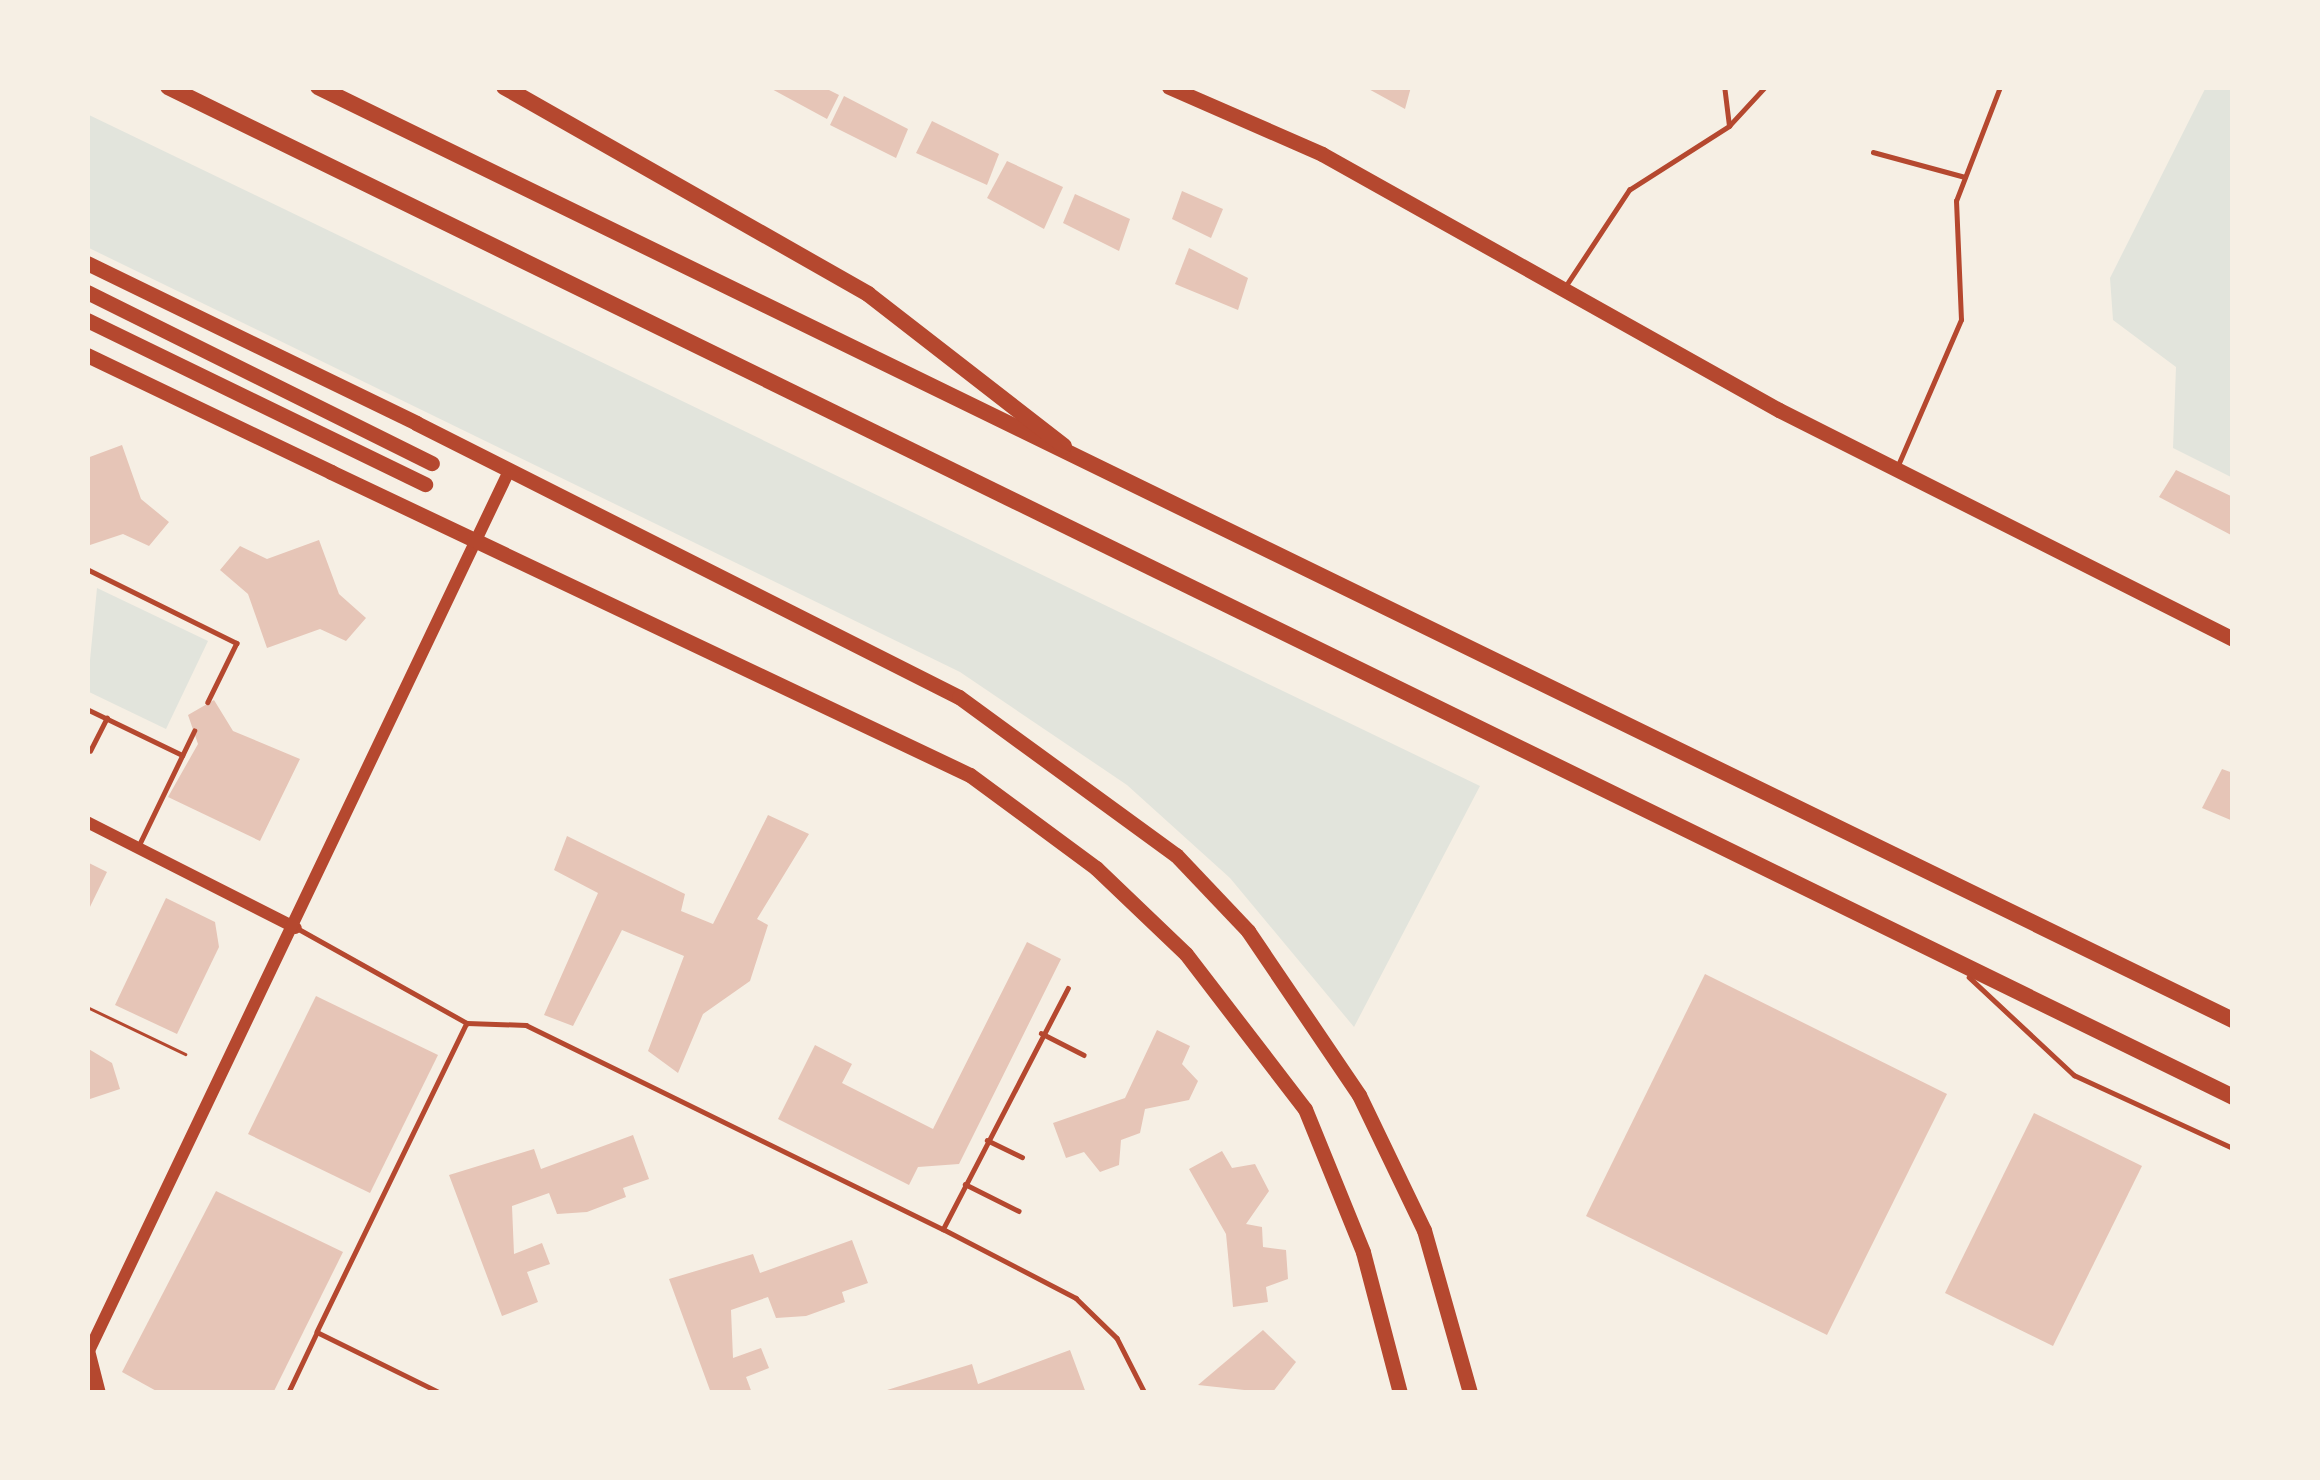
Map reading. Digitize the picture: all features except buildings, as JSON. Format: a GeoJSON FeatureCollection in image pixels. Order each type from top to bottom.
{"type":"FeatureCollection","features":[{"type":"Feature","properties":{"kind":"highway"},"geometry":{"type":"LineString","coordinates":[[168,87],[2233,1097]]}},
{"type":"Feature","properties":{"kind":"highway"},"geometry":{"type":"LineString","coordinates":[[318,87],[1093,469],[2233,1020]]}},
{"type":"Feature","properties":{"kind":"highway"},"geometry":{"type":"LineString","coordinates":[[504,87],[868,294],[1093,469]]}},
{"type":"Feature","properties":{"kind":"main road"},"geometry":{"type":"LineString","coordinates":[[1169,87],[1322,154],[1897,468],[2233,639]]}},
{"type":"Feature","properties":{"kind":"main road"},"geometry":{"type":"LineString","coordinates":[[87,263],[416,423],[959,698],[1176,855],[1248,931],[1359,1095],[1424,1230],[1469,1393]]}},
{"type":"Feature","properties":{"kind":"main road"},"geometry":{"type":"LineString","coordinates":[[87,292],[432,463]]}},
{"type":"Feature","properties":{"kind":"main road"},"geometry":{"type":"LineString","coordinates":[[87,320],[424,484]]}},
{"type":"Feature","properties":{"kind":"main road"},"geometry":{"type":"LineString","coordinates":[[87,356],[474,544],[970,775],[1096,868],[1201,971],[1305,1109],[1363,1252],[1400,1393]]}},
{"type":"Feature","properties":{"kind":"main road"},"geometry":{"type":"LineString","coordinates":[[88,1352],[98,1393]]}},
{"type":"Feature","properties":{"kind":"street"},"geometry":{"type":"LineString","coordinates":[[88,1352],[296,928],[509,471]]}},
{"type":"Feature","properties":{"kind":"street"},"geometry":{"type":"LineString","coordinates":[[87,822],[296,928]]}},
{"type":"Feature","properties":{"kind":"lane"},"geometry":{"type":"LineString","coordinates":[[1724,87],[1729,126]]}},
{"type":"Feature","properties":{"kind":"lane"},"geometry":{"type":"LineString","coordinates":[[1564,289],[1629,190],[1729,126],[1765,87]]}},
{"type":"Feature","properties":{"kind":"lane"},"geometry":{"type":"LineString","coordinates":[[1897,468],[1960,320],[1965,177],[2000,87]]}},
{"type":"Feature","properties":{"kind":"lane"},"geometry":{"type":"LineString","coordinates":[[1873,152],[1965,177]]}},
{"type":"Feature","properties":{"kind":"lane"},"geometry":{"type":"LineString","coordinates":[[87,569],[237,643],[208,702]]}},
{"type":"Feature","properties":{"kind":"lane"},"geometry":{"type":"LineString","coordinates":[[87,710],[182,755]]}},
{"type":"Feature","properties":{"kind":"lane"},"geometry":{"type":"LineString","coordinates":[[91,752],[106,718]]}},
{"type":"Feature","properties":{"kind":"lane"},"geometry":{"type":"LineString","coordinates":[[138,847],[194,731]]}},
{"type":"Feature","properties":{"kind":"lane"},"geometry":{"type":"LineString","coordinates":[[296,928],[467,1023],[526,1025],[1076,1298],[1117,1338],[1145,1393]]}},
{"type":"Feature","properties":{"kind":"lane"},"geometry":{"type":"LineString","coordinates":[[1947,956],[2074,1075],[2233,1148]]}},
{"type":"Feature","properties":{"kind":"lane"},"geometry":{"type":"LineString","coordinates":[[943,1229],[1068,988]]}},
{"type":"Feature","properties":{"kind":"lane"},"geometry":{"type":"LineString","coordinates":[[287,1393],[467,1023]]}},
{"type":"Feature","properties":{"kind":"lane"},"geometry":{"type":"LineString","coordinates":[[1041,1033],[1084,1054]]}},
{"type":"Feature","properties":{"kind":"lane"},"geometry":{"type":"LineString","coordinates":[[987,1140],[1022,1157]]}},
{"type":"Feature","properties":{"kind":"lane"},"geometry":{"type":"LineString","coordinates":[[965,1184],[1019,1210]]}},
{"type":"Feature","properties":{"kind":"lane"},"geometry":{"type":"LineString","coordinates":[[317,1332],[441,1393]]}},
{"type":"Feature","properties":{"kind":"path"},"geometry":{"type":"LineString","coordinates":[[87,1006],[185,1054]]}},
{"type":"Feature","properties":{"kind":"shaded area"},"geometry":{"type":"Polygon","coordinates":[[[2206,87],[2233,87],[2233,478],[2173,448],[2176,367],[2113,320],[2110,278],[2206,87]]]}},
{"type":"Feature","properties":{"kind":"shaded area"},"geometry":{"type":"Polygon","coordinates":[[[87,114],[1480,786],[1354,1027],[1230,878],[1127,785],[960,672],[87,247],[87,114]]]}},
{"type":"Feature","properties":{"kind":"shaded area"},"geometry":{"type":"Polygon","coordinates":[[[97,588],[208,641],[166,729],[87,691],[97,588]]]}}]}
